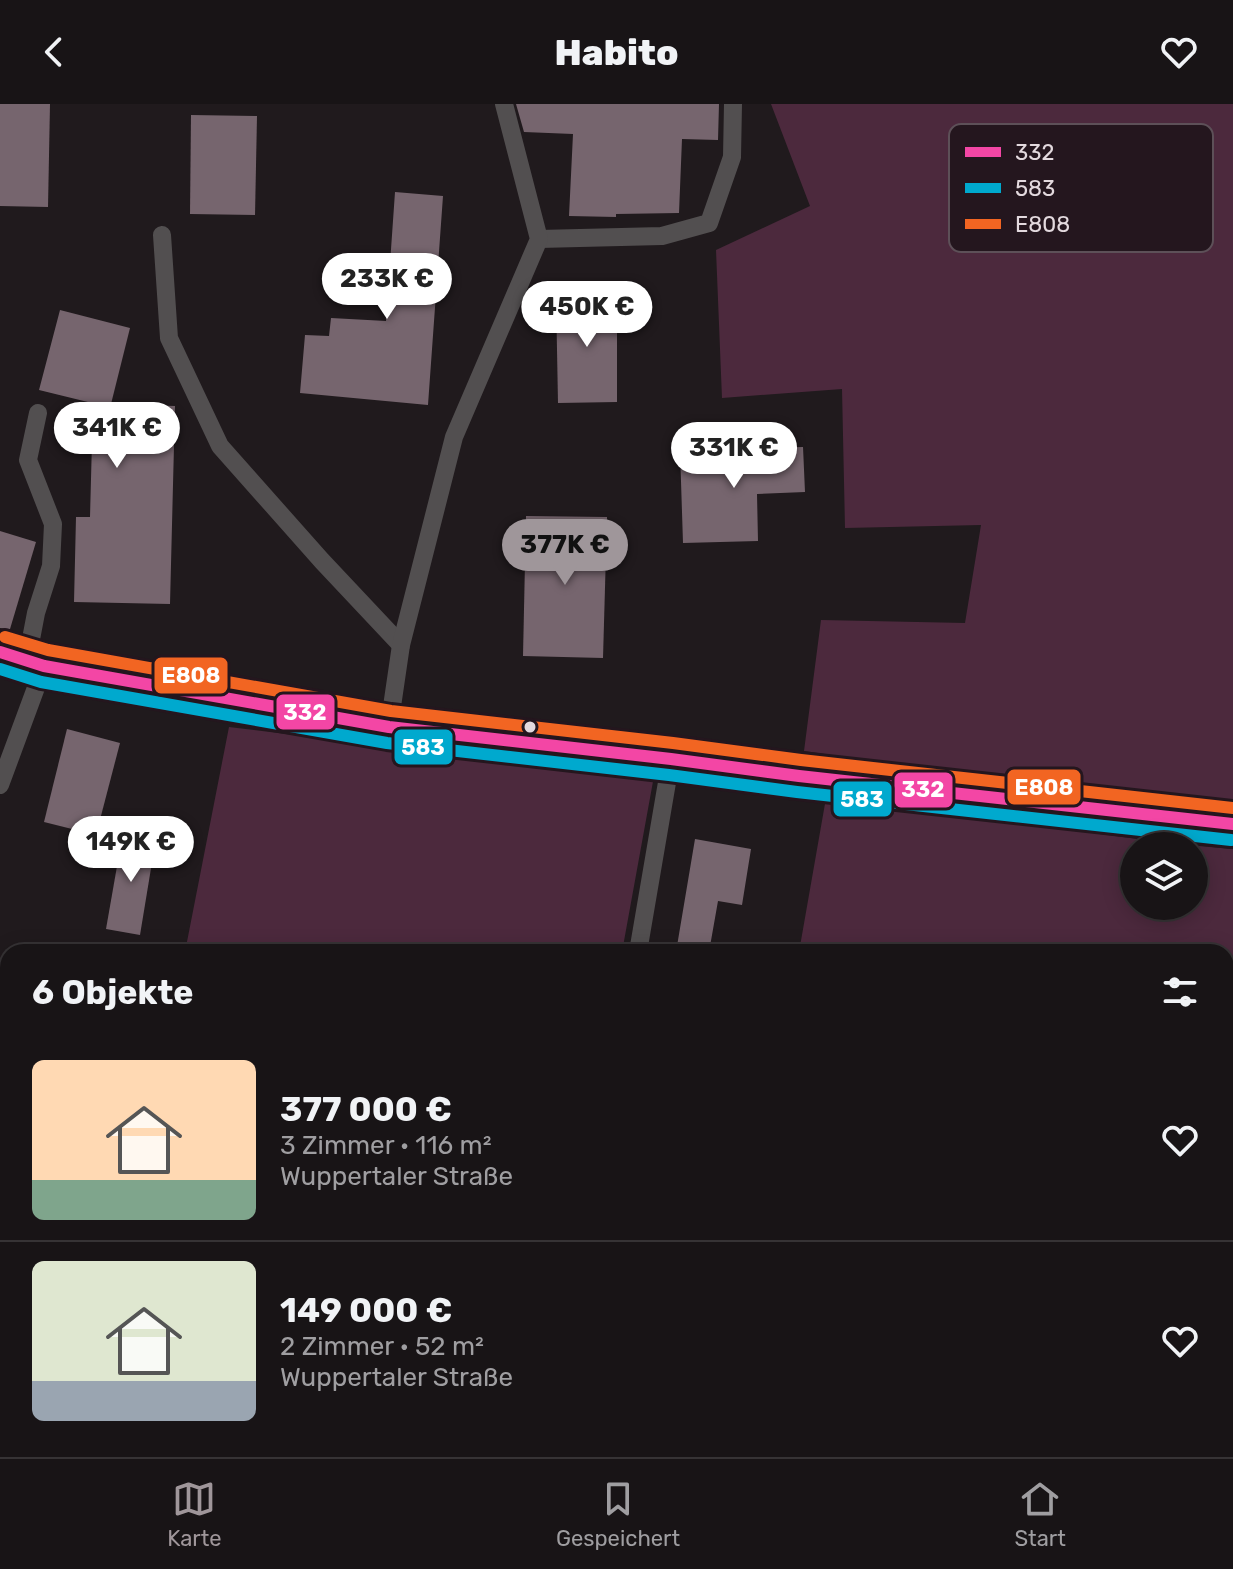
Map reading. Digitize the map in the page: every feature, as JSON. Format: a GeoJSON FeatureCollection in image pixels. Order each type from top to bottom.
{"type":"FeatureCollection","features":[{"type":"Feature","properties":{"kind":"main road"},"geometry":{"type":"LineString","coordinates":[[23,659],[389,727],[1233,824]]}},
{"type":"Feature","properties":{"kind":"lane"},"geometry":{"type":"LineString","coordinates":[[389,727],[401,645],[454,437],[539,239],[504,104]]}},
{"type":"Feature","properties":{"kind":"lane"},"geometry":{"type":"LineString","coordinates":[[539,239],[662,236],[709,223],[732,157],[733,104]]}},
{"type":"Feature","properties":{"kind":"lane"},"geometry":{"type":"LineString","coordinates":[[162,235],[169,338],[220,446],[401,645]]}},
{"type":"Feature","properties":{"kind":"lane"},"geometry":{"type":"LineString","coordinates":[[0,785],[23,659],[51,566],[53,524],[28,460],[38,413]]}},
{"type":"Feature","properties":{"kind":"lane"},"geometry":{"type":"LineString","coordinates":[[639,944],[671,759]]}},
{"type":"Feature","properties":{"kind":"shaded area"},"geometry":{"type":"Polygon","coordinates":[[[771,104],[1233,104],[1233,806],[1038,785],[804,751],[821,620],[965,623],[981,525],[845,528],[842,389],[722,398],[716,250],[810,206],[771,104]]]}},
{"type":"Feature","properties":{"kind":"shaded area"},"geometry":{"type":"Polygon","coordinates":[[[229,727],[654,776],[623,944],[187,944],[229,727]]]}},
{"type":"Feature","properties":{"kind":"shaded area"},"geometry":{"type":"Polygon","coordinates":[[[826,798],[1120,837],[1120,920],[1208,920],[1208,847],[1233,849],[1233,944],[800,944],[826,798]]]}},
{"type":"Feature","properties":{"kind":"building"},"geometry":{"type":"Polygon","coordinates":[[[0,104],[50,104],[48,207],[0,206],[0,104]]]}},
{"type":"Feature","properties":{"kind":"building"},"geometry":{"type":"Polygon","coordinates":[[[516,104],[719,104],[718,140],[682,139],[679,213],[569,216],[573,134],[524,132],[516,104]]]}},
{"type":"Feature","properties":{"kind":"building"},"geometry":{"type":"Polygon","coordinates":[[[191,115],[257,116],[255,215],[190,214],[191,115]]]}},
{"type":"Feature","properties":{"kind":"building"},"geometry":{"type":"Polygon","coordinates":[[[395,192],[443,196],[428,405],[300,393],[305,335],[329,336],[331,318],[386,321],[395,192]]]}},
{"type":"Feature","properties":{"kind":"building"},"geometry":{"type":"Polygon","coordinates":[[[617,295],[617,402],[558,403],[556,296],[617,295]]]}},
{"type":"Feature","properties":{"kind":"building"},"geometry":{"type":"Polygon","coordinates":[[[60,310],[130,328],[111,404],[175,406],[170,604],[74,602],[76,517],[90,517],[93,404],[96,404],[39,390],[60,310]]]}},
{"type":"Feature","properties":{"kind":"building"},"geometry":{"type":"Polygon","coordinates":[[[803,447],[805,492],[757,494],[758,541],[683,543],[680,450],[803,447]]]}},
{"type":"Feature","properties":{"kind":"building"},"geometry":{"type":"Polygon","coordinates":[[[526,516],[607,517],[603,658],[523,656],[526,516]]]}},
{"type":"Feature","properties":{"kind":"building"},"geometry":{"type":"Polygon","coordinates":[[[0,531],[36,542],[10,629],[0,628],[0,531]]]}},
{"type":"Feature","properties":{"kind":"building"},"geometry":{"type":"Polygon","coordinates":[[[67,729],[120,743],[96,835],[44,822],[67,729]]]}},
{"type":"Feature","properties":{"kind":"building"},"geometry":{"type":"Polygon","coordinates":[[[123,832],[156,838],[140,935],[106,929],[123,832]]]}},
{"type":"Feature","properties":{"kind":"building"},"geometry":{"type":"Polygon","coordinates":[[[695,839],[751,849],[742,905],[718,901],[710,944],[677,944],[695,839]]]}},
{"type":"Feature","properties":{"kind":"transit line","name":"E808"},"geometry":{"type":"LineString","coordinates":[[5,637],[48,650],[391,711],[1233,808]]}},
{"type":"Feature","properties":{"kind":"transit line","name":"332"},"geometry":{"type":"LineString","coordinates":[[0,652],[44,666],[389,727],[1233,824]]}},
{"type":"Feature","properties":{"kind":"transit line","name":"583"},"geometry":{"type":"LineString","coordinates":[[0,669],[41,682],[387,743],[1231,840]]}}]}
